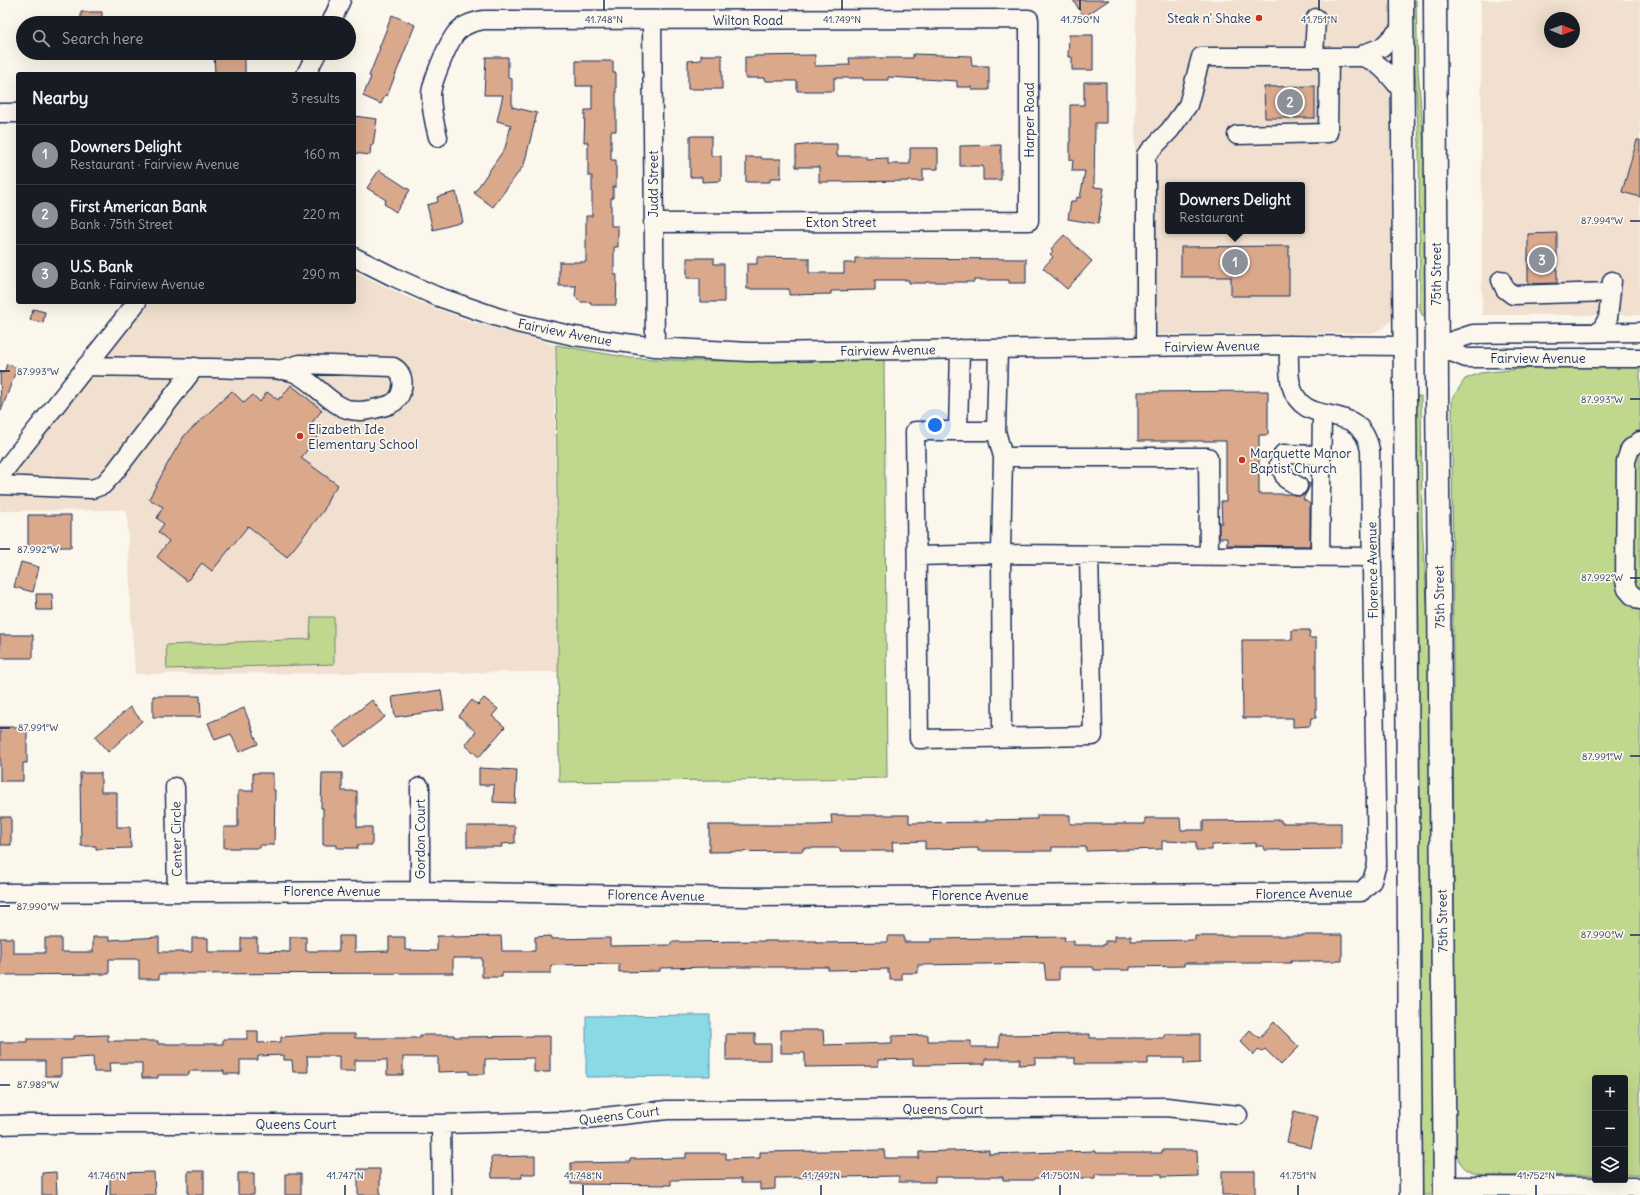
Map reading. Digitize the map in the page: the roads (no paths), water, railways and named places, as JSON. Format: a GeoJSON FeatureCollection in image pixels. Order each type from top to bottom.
{"type":"FeatureCollection","features":[{"type":"Feature","properties":{"kind":"main road"},"geometry":{"type":"LineString","coordinates":[[1402,0],[1411,1195]]}},
{"type":"Feature","properties":{"kind":"main road","name":"75th Street"},"geometry":{"type":"LineString","coordinates":[[1435,0],[1445,1191]]}},
{"type":"Feature","properties":{"kind":"main road","name":"Fairview Avenue"},"geometry":{"type":"LineString","coordinates":[[1405,346],[1437,346]]}},
{"type":"Feature","properties":{"kind":"street"},"geometry":{"type":"LineString","coordinates":[[334,16],[341,0]]}},
{"type":"Feature","properties":{"kind":"street"},"geometry":{"type":"LineString","coordinates":[[1238,135],[1328,134],[1316,18]]}},
{"type":"Feature","properties":{"kind":"street","name":"Wilton Road"},"geometry":{"type":"LineString","coordinates":[[438,137],[432,114],[431,92],[447,47],[457,31],[469,24],[483,20],[1029,19]]}},
{"type":"Feature","properties":{"kind":"street","name":"Harper Road"},"geometry":{"type":"LineString","coordinates":[[1029,19],[1029,221]]}},
{"type":"Feature","properties":{"kind":"street","name":"Judd Street"},"geometry":{"type":"LineString","coordinates":[[652,20],[655,347]]}},
{"type":"Feature","properties":{"kind":"street"},"geometry":{"type":"LineString","coordinates":[[1362,57],[1382,47],[1402,27]]}},
{"type":"Feature","properties":{"kind":"street"},"geometry":{"type":"LineString","coordinates":[[1146,347],[1146,155],[1170,130],[1188,105],[1201,57],[1362,57],[1373,61],[1384,70],[1403,92]]}},
{"type":"Feature","properties":{"kind":"street"},"geometry":{"type":"LineString","coordinates":[[307,72],[313,60]]}},
{"type":"Feature","properties":{"kind":"street"},"geometry":{"type":"LineString","coordinates":[[0,113],[16,113]]}},
{"type":"Feature","properties":{"kind":"street","name":"Exton Street"},"geometry":{"type":"LineString","coordinates":[[653,223],[1029,221]]}},
{"type":"Feature","properties":{"kind":"street","name":"Fairview Avenue"},"geometry":{"type":"LineString","coordinates":[[356,258],[436,296],[517,323],[574,336],[655,347],[750,352],[1289,345],[1405,346]]}},
{"type":"Feature","properties":{"kind":"street"},"geometry":{"type":"LineString","coordinates":[[1501,280],[1505,289],[1513,295],[1611,289],[1608,318],[1600,332]]}},
{"type":"Feature","properties":{"kind":"street"},"geometry":{"type":"LineString","coordinates":[[0,476],[135,304]]}},
{"type":"Feature","properties":{"kind":"street","name":"Fairview Avenue"},"geometry":{"type":"LineString","coordinates":[[1437,346],[1473,334],[1640,332]]}},
{"type":"Feature","properties":{"kind":"street","name":"Florence Avenue"},"geometry":{"type":"LineString","coordinates":[[0,893],[420,891],[745,897],[1361,892],[1372,881],[1377,864],[1370,450],[1368,438],[1363,430],[1347,419],[1311,411],[1295,396],[1291,386],[1289,374],[1289,345]]}},
{"type":"Feature","properties":{"kind":"street","name":"Fairview Avenue"},"geometry":{"type":"LineString","coordinates":[[1437,346],[1466,358],[1640,358]]}},
{"type":"Feature","properties":{"kind":"street"},"geometry":{"type":"LineString","coordinates":[[958,432],[960,349]]}},
{"type":"Feature","properties":{"kind":"street"},"geometry":{"type":"LineString","coordinates":[[998,349],[996,431],[1003,457],[1001,554],[1002,737]]}},
{"type":"Feature","properties":{"kind":"street"},"geometry":{"type":"LineString","coordinates":[[86,366],[194,367],[279,370],[295,374],[321,391],[339,406],[349,410],[360,411],[392,404],[398,398],[402,388],[402,380],[399,372],[392,367],[300,364],[279,370]]}},
{"type":"Feature","properties":{"kind":"street"},"geometry":{"type":"LineString","coordinates":[[0,485],[92,489],[103,485],[114,474],[194,367]]}},
{"type":"Feature","properties":{"kind":"street"},"geometry":{"type":"LineString","coordinates":[[1320,557],[1309,491],[1321,456],[1322,414]]}},
{"type":"Feature","properties":{"kind":"street"},"geometry":{"type":"LineString","coordinates":[[996,431],[915,431],[919,739],[1093,736],[1089,555]]}},
{"type":"Feature","properties":{"kind":"street"},"geometry":{"type":"LineString","coordinates":[[1640,441],[1630,449],[1626,461],[1625,562],[1625,581],[1627,589],[1632,595],[1640,600]]}},
{"type":"Feature","properties":{"kind":"street"},"geometry":{"type":"LineString","coordinates":[[1309,491],[1286,479],[1279,464],[1283,454],[1321,456]]}},
{"type":"Feature","properties":{"kind":"street"},"geometry":{"type":"LineString","coordinates":[[1003,457],[1208,457],[1209,556]]}},
{"type":"Feature","properties":{"kind":"street"},"geometry":{"type":"LineString","coordinates":[[916,556],[1001,554],[1372,557]]}},
{"type":"Feature","properties":{"kind":"street","name":"Gordon Court"},"geometry":{"type":"LineString","coordinates":[[420,787],[420,891]]}},
{"type":"Feature","properties":{"kind":"street","name":"Center Circle"},"geometry":{"type":"LineString","coordinates":[[174,788],[177,891]]}},
{"type":"Feature","properties":{"kind":"street","name":"Queens Court"},"geometry":{"type":"LineString","coordinates":[[0,1126],[30,1124],[442,1124],[567,1121],[667,1110],[1166,1107],[1238,1115]]}},
{"type":"Feature","properties":{"kind":"street"},"geometry":{"type":"LineString","coordinates":[[442,1124],[442,1195]]}},
{"type":"Feature","properties":{"kind":"street"},"geometry":{"type":"LineString","coordinates":[[1445,1191],[1640,1188]]}},
{"type":"Feature","properties":{"kind":"water"},"geometry":{"type":"Polygon","coordinates":[[[710,1015],[710,1076],[586,1077],[586,1016],[710,1015]]]}},
{"type":"Feature","properties":{"kind":"place","name":"Steak n' Shake"},"geometry":{"type":"Point","coordinates":[1259,18]}},
{"type":"Feature","properties":{"kind":"place","name":"First American Bank"},"geometry":{"type":"Point","coordinates":[1290,102]}},
{"type":"Feature","properties":{"kind":"place","name":"U.S. Bank"},"geometry":{"type":"Point","coordinates":[1542,260]}},
{"type":"Feature","properties":{"kind":"place","name":"Downers Delight"},"geometry":{"type":"Point","coordinates":[1235,262]}},
{"type":"Feature","properties":{"kind":"place","name":"Elizabeth Ide Elementary School"},"geometry":{"type":"Point","coordinates":[300,436]}},
{"type":"Feature","properties":{"kind":"place","name":"Marquette Manor Baptist Church"},"geometry":{"type":"Point","coordinates":[1242,460]}}]}
